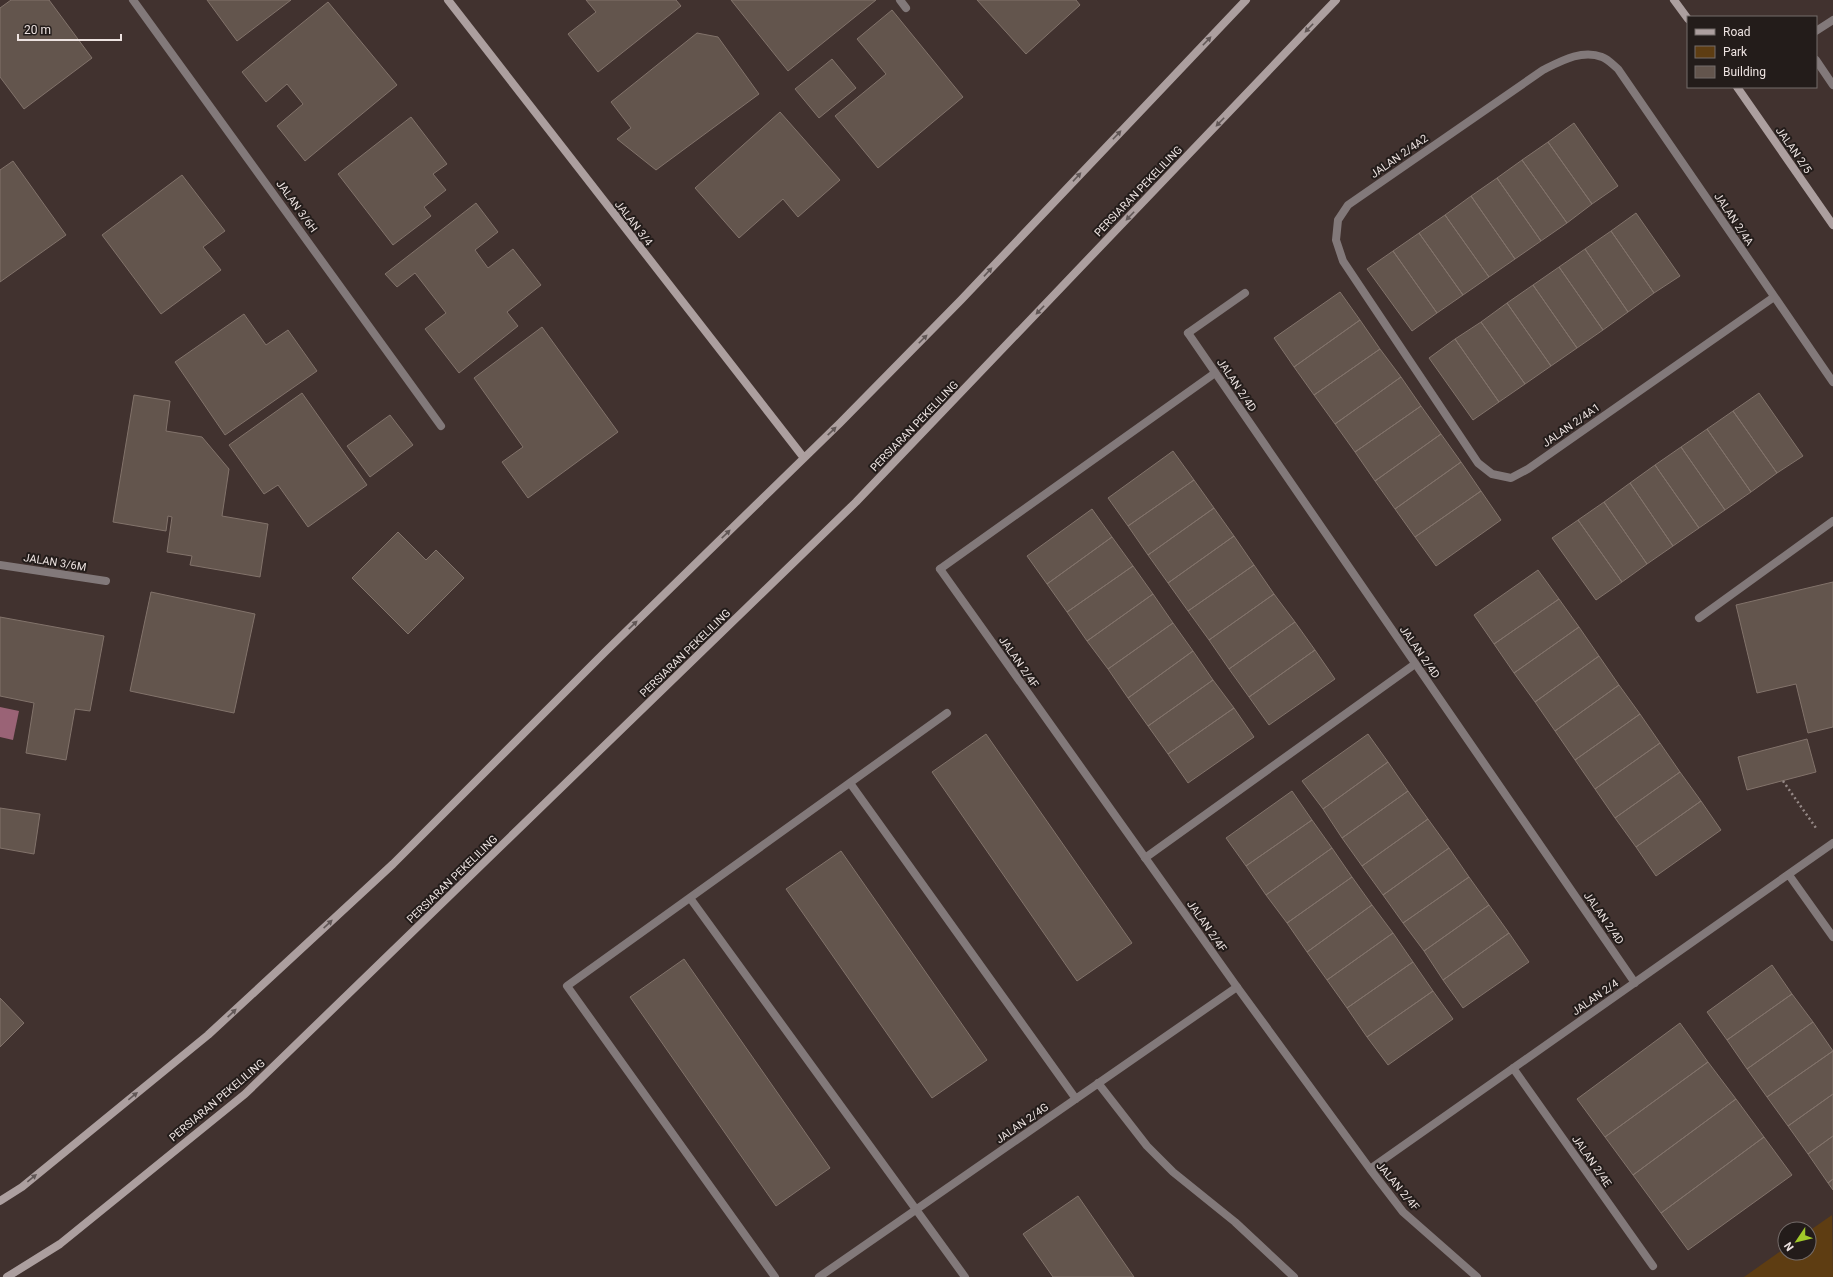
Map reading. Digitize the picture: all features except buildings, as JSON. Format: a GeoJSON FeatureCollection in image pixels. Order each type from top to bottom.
{"type":"FeatureCollection","features":[{"type":"Feature","properties":{"kind":"main road","name":"JALAN 3/4"},"geometry":{"type":"LineString","coordinates":[[448,0],[804,458]]}},
{"type":"Feature","properties":{"kind":"main road"},"geometry":{"type":"LineString","coordinates":[[0,1201],[22,1187],[208,1036],[393,864],[605,652],[804,458],[961,300],[1246,0]]}},
{"type":"Feature","properties":{"kind":"main road","name":"PERSIARAN PEKELILING"},"geometry":{"type":"LineString","coordinates":[[7,1277],[60,1244],[257,1083],[856,502],[1336,0]]}},
{"type":"Feature","properties":{"kind":"main road"},"geometry":{"type":"LineString","coordinates":[[1674,0],[1687,19]]}},
{"type":"Feature","properties":{"kind":"main road","name":"JALAN 2/5"},"geometry":{"type":"LineString","coordinates":[[1738,88],[1833,225]]}},
{"type":"Feature","properties":{"kind":"street","name":"JALAN 3/6H"},"geometry":{"type":"LineString","coordinates":[[133,0],[442,426]]}},
{"type":"Feature","properties":{"kind":"street"},"geometry":{"type":"LineString","coordinates":[[900,0],[906,8]]}},
{"type":"Feature","properties":{"kind":"street"},"geometry":{"type":"LineString","coordinates":[[1817,30],[1833,20]]}},
{"type":"Feature","properties":{"kind":"street","name":"JALAN 2/4A2"},"geometry":{"type":"LineString","coordinates":[[1409,361],[1343,261],[1336,240],[1338,220],[1348,205],[1543,70],[1557,62],[1583,54],[1603,57],[1618,69]]}},
{"type":"Feature","properties":{"kind":"street"},"geometry":{"type":"LineString","coordinates":[[1817,61],[1833,85]]}},
{"type":"Feature","properties":{"kind":"street","name":"JALAN 2/4A"},"geometry":{"type":"LineString","coordinates":[[1618,69],[1833,382]]}},
{"type":"Feature","properties":{"kind":"street","name":"JALAN 2/4D"},"geometry":{"type":"LineString","coordinates":[[1245,293],[1188,333],[1635,983]]}},
{"type":"Feature","properties":{"kind":"street","name":"JALAN 2/4A1"},"geometry":{"type":"LineString","coordinates":[[1409,361],[1478,463],[1492,474],[1510,478],[1528,469],[1774,297]]}},
{"type":"Feature","properties":{"kind":"street","name":"JALAN 2/4F"},"geometry":{"type":"LineString","coordinates":[[1215,373],[940,569],[1237,987],[1370,1169],[1403,1212],[1477,1277]]}},
{"type":"Feature","properties":{"kind":"street"},"geometry":{"type":"LineString","coordinates":[[1699,618],[1833,520]]}},
{"type":"Feature","properties":{"kind":"street","name":"JALAN 3/6M"},"geometry":{"type":"LineString","coordinates":[[0,565],[106,581]]}},
{"type":"Feature","properties":{"kind":"street"},"geometry":{"type":"LineString","coordinates":[[1145,858],[1416,664]]}},
{"type":"Feature","properties":{"kind":"street"},"geometry":{"type":"LineString","coordinates":[[776,1277],[567,986],[947,713]]}},
{"type":"Feature","properties":{"kind":"street"},"geometry":{"type":"LineString","coordinates":[[850,783],[1076,1099]]}},
{"type":"Feature","properties":{"kind":"street","name":"JALAN 2/4"},"geometry":{"type":"LineString","coordinates":[[1370,1169],[1831,845]]}},
{"type":"Feature","properties":{"kind":"street"},"geometry":{"type":"LineString","coordinates":[[1789,875],[1833,937]]}},
{"type":"Feature","properties":{"kind":"street"},"geometry":{"type":"LineString","coordinates":[[690,898],[965,1277]]}},
{"type":"Feature","properties":{"kind":"street","name":"JALAN 2/4G"},"geometry":{"type":"LineString","coordinates":[[819,1277],[1237,987]]}},
{"type":"Feature","properties":{"kind":"street","name":"JALAN 2/4E"},"geometry":{"type":"LineString","coordinates":[[1513,1068],[1653,1266]]}},
{"type":"Feature","properties":{"kind":"street"},"geometry":{"type":"LineString","coordinates":[[1098,1083],[1147,1146],[1173,1172],[1235,1222],[1294,1277]]}},
{"type":"Feature","properties":{"kind":"path"},"geometry":{"type":"LineString","coordinates":[[1783,781],[1831,845]]}},
{"type":"Feature","properties":{"kind":"green space"},"geometry":{"type":"Polygon","coordinates":[[[1832,1215],[1833,1277],[1744,1277],[1777,1254],[1777,1261],[1817,1261],[1817,1225],[1832,1215]]]}},
{"type":"Feature","properties":{"kind":"shaded area"},"geometry":{"type":"Polygon","coordinates":[[[0,707],[19,711],[13,740],[0,737],[0,707]]]}}]}
